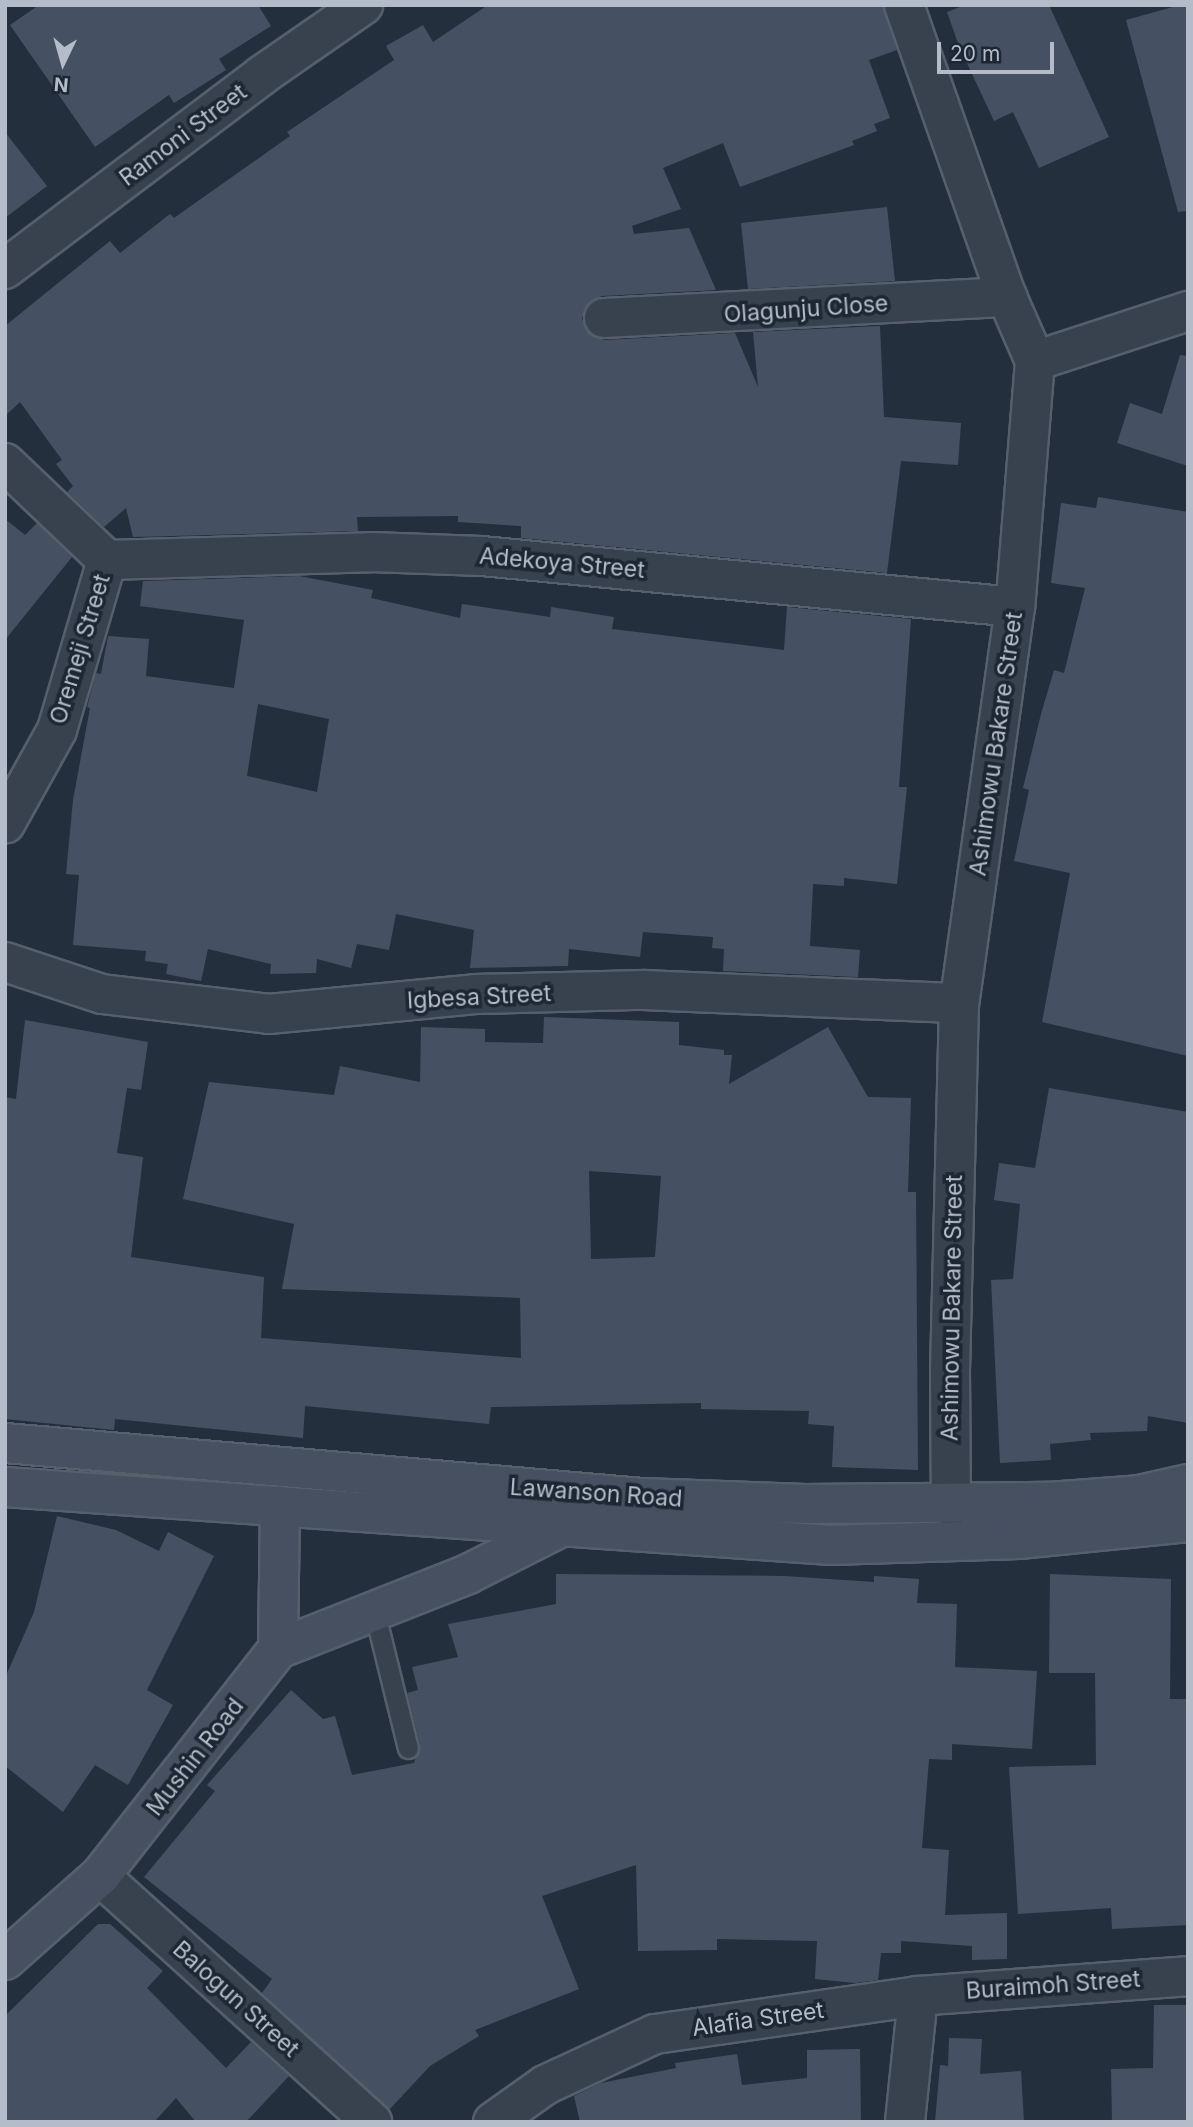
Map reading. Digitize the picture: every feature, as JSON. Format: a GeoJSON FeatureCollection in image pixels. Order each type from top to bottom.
{"type":"FeatureCollection","features":[{"type":"Feature","properties":{"kind":"main road","name":"Lawanson Road"},"geometry":{"type":"LineString","coordinates":[[5,1443],[643,1498],[951,1506],[1139,1495],[1188,1484]]}},
{"type":"Feature","properties":{"kind":"main road","name":"Lawanson Road"},"geometry":{"type":"LineString","coordinates":[[5,1487],[557,1529],[831,1545],[1019,1539],[1188,1522]]}},
{"type":"Feature","properties":{"kind":"main road"},"geometry":{"type":"LineString","coordinates":[[280,1506],[278,1649],[375,1614],[557,1529]]}},
{"type":"Feature","properties":{"kind":"main road","name":"Mushin Road"},"geometry":{"type":"LineString","coordinates":[[5,1960],[100,1875],[278,1649]]}},
{"type":"Feature","properties":{"kind":"street","name":"Ramoni Street"},"geometry":{"type":"LineString","coordinates":[[5,269],[262,75],[363,5]]}},
{"type":"Feature","properties":{"kind":"street","name":"Ashimowu Bakare Street"},"geometry":{"type":"LineString","coordinates":[[904,5],[1007,297],[1035,361],[1015,607],[959,1003],[950,1371],[951,1506]]}},
{"type":"Feature","properties":{"kind":"street","name":"Olagunju Close"},"geometry":{"type":"LineString","coordinates":[[604,318],[1007,297]]}},
{"type":"Feature","properties":{"kind":"street"},"geometry":{"type":"LineString","coordinates":[[1035,361],[1188,311]]}},
{"type":"Feature","properties":{"kind":"street","name":"Oremeji Street"},"geometry":{"type":"LineString","coordinates":[[5,463],[107,560],[57,730],[5,824]]}},
{"type":"Feature","properties":{"kind":"street","name":"Adekoya Street"},"geometry":{"type":"LineString","coordinates":[[107,560],[371,552],[482,556],[1015,607]]}},
{"type":"Feature","properties":{"kind":"street","name":"Igbesa Street"},"geometry":{"type":"LineString","coordinates":[[5,962],[102,995],[269,1014],[475,994],[645,990],[959,1003]]}},
{"type":"Feature","properties":{"kind":"street","name":"Balogun Street"},"geometry":{"type":"LineString","coordinates":[[100,1875],[372,2122]]}},
{"type":"Feature","properties":{"kind":"street","name":"Buraimoh Street"},"geometry":{"type":"LineString","coordinates":[[918,1996],[1188,1976]]}},
{"type":"Feature","properties":{"kind":"street"},"geometry":{"type":"LineString","coordinates":[[905,2122],[918,1996]]}},
{"type":"Feature","properties":{"kind":"street","name":"Alafia Street"},"geometry":{"type":"LineString","coordinates":[[493,2122],[545,2085],[655,2034],[918,1996]]}},
{"type":"Feature","properties":{"kind":"lane"},"geometry":{"type":"LineString","coordinates":[[375,1614],[408,1748]]}},
{"type":"Feature","properties":{"kind":"building"},"geometry":{"type":"Polygon","coordinates":[[[39,5],[258,5],[271,26],[219,59],[226,70],[174,103],[169,95],[95,147],[10,25],[39,5]]]}},
{"type":"Feature","properties":{"kind":"building"},"geometry":{"type":"Polygon","coordinates":[[[488,5],[883,5],[897,50],[869,60],[890,118],[874,124],[877,131],[852,141],[854,145],[740,187],[723,143],[663,168],[681,209],[632,226],[634,234],[689,228],[716,290],[602,296],[592,300],[582,318],[586,330],[604,340],[735,333],[758,387],[753,332],[880,326],[884,417],[961,423],[958,465],[901,461],[887,573],[521,538],[521,526],[458,522],[458,516],[357,517],[358,531],[133,537],[126,508],[104,527],[67,492],[73,486],[56,464],[62,460],[20,402],[5,416],[5,326],[110,241],[120,253],[170,214],[174,218],[290,136],[287,132],[394,60],[386,46],[423,25],[433,42],[488,5]]]}},
{"type":"Feature","properties":{"kind":"building"},"geometry":{"type":"Polygon","coordinates":[[[965,5],[1049,5],[1109,137],[1039,168],[1013,112],[994,121],[959,46],[947,12],[965,5]]]}},
{"type":"Feature","properties":{"kind":"building"},"geometry":{"type":"Polygon","coordinates":[[[1188,5],[1188,211],[1178,212],[1126,20],[1188,5]]]}},
{"type":"Feature","properties":{"kind":"building"},"geometry":{"type":"Polygon","coordinates":[[[5,132],[47,186],[5,218],[5,132]]]}},
{"type":"Feature","properties":{"kind":"building"},"geometry":{"type":"Polygon","coordinates":[[[887,207],[895,281],[748,289],[741,223],[887,207]]]}},
{"type":"Feature","properties":{"kind":"building"},"geometry":{"type":"Polygon","coordinates":[[[1180,355],[1188,356],[1188,466],[1117,443],[1130,403],[1162,414],[1180,355]]]}},
{"type":"Feature","properties":{"kind":"building"},"geometry":{"type":"Polygon","coordinates":[[[1098,497],[1188,512],[1188,1056],[1042,1022],[1070,873],[1014,861],[1029,790],[1023,788],[1041,714],[1054,670],[1064,673],[1085,588],[1051,583],[1061,503],[1096,508],[1098,497]]]}},
{"type":"Feature","properties":{"kind":"building"},"geometry":{"type":"Polygon","coordinates":[[[5,519],[25,535],[37,523],[72,557],[5,640],[5,519]]]}},
{"type":"Feature","properties":{"kind":"building"},"geometry":{"type":"Polygon","coordinates":[[[299,576],[373,590],[371,598],[460,618],[462,604],[550,617],[551,607],[614,617],[612,629],[784,650],[787,607],[911,619],[899,787],[907,787],[897,884],[844,878],[844,886],[813,884],[810,946],[860,950],[858,977],[723,971],[724,949],[712,948],[713,937],[643,932],[640,957],[569,949],[568,966],[470,968],[474,930],[396,914],[389,950],[357,944],[351,968],[317,959],[316,973],[270,974],[271,964],[208,949],[201,981],[166,974],[168,964],[145,961],[146,951],[73,945],[79,875],[66,874],[73,800],[90,708],[87,707],[96,673],[101,674],[108,636],[149,639],[146,676],[234,688],[244,620],[140,606],[143,581],[299,576]],[[258,704],[247,776],[317,792],[329,719],[258,704]]]}},
{"type":"Feature","properties":{"kind":"building"},"geometry":{"type":"Polygon","coordinates":[[[544,1017],[679,1022],[679,1045],[724,1050],[724,1055],[732,1055],[729,1084],[828,1027],[868,1097],[911,1098],[908,1192],[916,1192],[918,1470],[832,1467],[834,1426],[808,1424],[809,1411],[701,1409],[701,1403],[491,1407],[489,1424],[305,1406],[303,1438],[115,1419],[114,1430],[5,1419],[5,1097],[16,1099],[25,1020],[148,1042],[141,1090],[127,1088],[117,1153],[143,1157],[131,1257],[264,1277],[261,1338],[521,1358],[520,1298],[282,1289],[294,1224],[183,1199],[209,1082],[334,1095],[340,1066],[420,1082],[421,1027],[485,1029],[485,1042],[543,1043],[544,1017]],[[589,1171],[591,1259],[655,1257],[661,1176],[589,1171]]]}},
{"type":"Feature","properties":{"kind":"building"},"geometry":{"type":"Polygon","coordinates":[[[1049,1088],[1188,1112],[1188,1423],[1148,1416],[1147,1431],[1090,1433],[1091,1440],[1050,1444],[1051,1460],[1000,1463],[991,1280],[1013,1279],[1020,1204],[994,1200],[999,1163],[1035,1168],[1049,1088]]]}},
{"type":"Feature","properties":{"kind":"building"},"geometry":{"type":"Polygon","coordinates":[[[57,1516],[116,1530],[159,1551],[168,1532],[214,1556],[147,1690],[173,1705],[128,1785],[95,1765],[63,1812],[5,1766],[5,1678],[34,1612],[57,1516]]]}},
{"type":"Feature","properties":{"kind":"building"},"geometry":{"type":"Polygon","coordinates":[[[556,1574],[785,1576],[874,1582],[874,1576],[919,1579],[917,1603],[957,1604],[955,1667],[1037,1671],[1032,1749],[952,1744],[952,1760],[929,1759],[922,1848],[949,1850],[945,1915],[1007,1913],[1007,1959],[972,1960],[972,1946],[901,1941],[901,1953],[881,1953],[878,1980],[855,1983],[815,1979],[817,1941],[717,1939],[717,1950],[638,1951],[636,1865],[542,1896],[579,1989],[475,2030],[479,2036],[430,2066],[389,2110],[262,1993],[272,1979],[144,1877],[215,1791],[207,1785],[291,1690],[323,1719],[335,1716],[352,1775],[414,1763],[420,1745],[407,1693],[418,1690],[412,1667],[458,1657],[448,1624],[556,1604],[556,1574]]]}},
{"type":"Feature","properties":{"kind":"building"},"geometry":{"type":"Polygon","coordinates":[[[1050,1574],[1171,1579],[1170,1699],[1188,1699],[1188,1925],[1112,1929],[1111,1908],[1018,1914],[1009,1767],[1096,1765],[1095,1673],[1049,1673],[1050,1574]]]}},
{"type":"Feature","properties":{"kind":"building"},"geometry":{"type":"Polygon","coordinates":[[[98,1924],[110,1924],[163,1971],[147,1988],[226,2068],[251,2042],[289,2076],[246,2122],[196,2122],[176,2098],[154,2122],[5,2122],[5,2016],[98,1924]]]}},
{"type":"Feature","properties":{"kind":"building"},"geometry":{"type":"Polygon","coordinates":[[[1154,2005],[1188,2005],[1188,2122],[1112,2122],[1111,2069],[1153,2068],[1154,2005]]]}},
{"type":"Feature","properties":{"kind":"building"},"geometry":{"type":"Polygon","coordinates":[[[949,2038],[982,2039],[980,2074],[1021,2071],[1024,2122],[935,2122],[940,2065],[948,2066],[949,2038]]]}},
{"type":"Feature","properties":{"kind":"building"},"geometry":{"type":"Polygon","coordinates":[[[860,2049],[861,2122],[580,2122],[574,2096],[601,2083],[676,2068],[675,2063],[737,2054],[742,2085],[807,2078],[807,2050],[860,2049]]]}}]}
